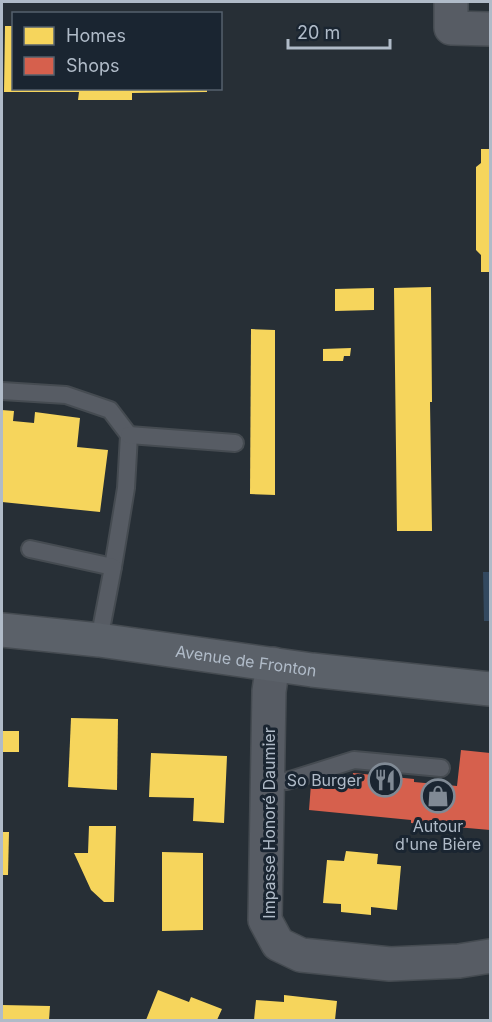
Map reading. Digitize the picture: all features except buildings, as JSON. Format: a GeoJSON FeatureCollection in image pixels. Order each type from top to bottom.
{"type":"FeatureCollection","features":[{"type":"Feature","properties":{"kind":"main road","name":"Avenue de Fronton"},"geometry":{"type":"LineString","coordinates":[[2,630],[99,640],[312,670],[490,689]]}},
{"type":"Feature","properties":{"kind":"street"},"geometry":{"type":"LineString","coordinates":[[451,2],[451,28],[490,29]]}},
{"type":"Feature","properties":{"kind":"street","name":"Impasse Honoré Daumier"},"geometry":{"type":"LineString","coordinates":[[273,664],[269,691],[265,921],[278,944],[301,955],[390,964],[459,961],[490,956]]}},
{"type":"Feature","properties":{"kind":"lane"},"geometry":{"type":"LineString","coordinates":[[2,391],[66,395],[110,410],[129,435],[126,488],[99,640]]}},
{"type":"Feature","properties":{"kind":"lane"},"geometry":{"type":"LineString","coordinates":[[129,435],[235,443]]}},
{"type":"Feature","properties":{"kind":"lane"},"geometry":{"type":"LineString","coordinates":[[30,549],[113,567]]}},
{"type":"Feature","properties":{"kind":"lane"},"geometry":{"type":"LineString","coordinates":[[268,779],[287,781],[354,760],[441,768]]}},
{"type":"Feature","properties":{"kind":"water"},"geometry":{"type":"Polygon","coordinates":[[[483,572],[490,572],[490,621],[484,621],[483,572]]]}},
{"type":"Feature","properties":{"kind":"place","name":"So Burger"},"geometry":{"type":"Point","coordinates":[385,780]}},
{"type":"Feature","properties":{"kind":"place","name":"Autour d'une Bière"},"geometry":{"type":"Point","coordinates":[438,796]}}]}
